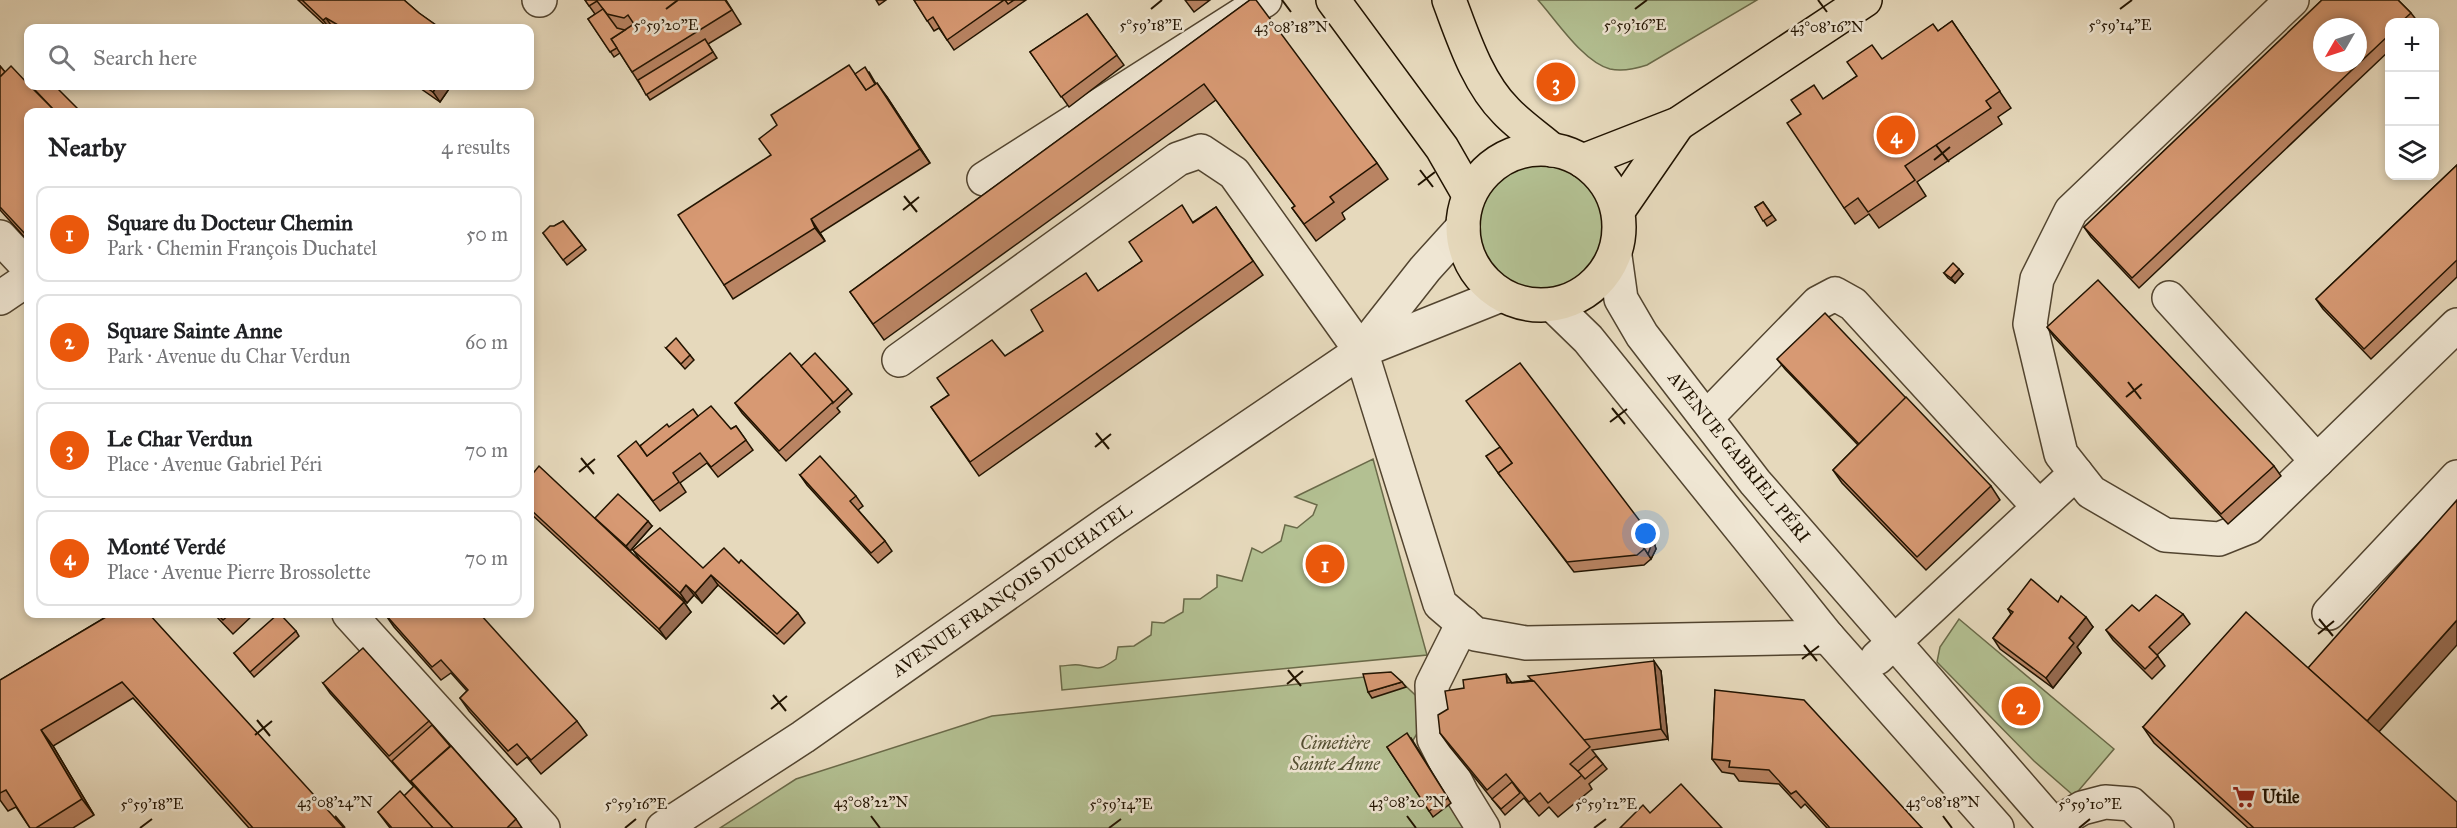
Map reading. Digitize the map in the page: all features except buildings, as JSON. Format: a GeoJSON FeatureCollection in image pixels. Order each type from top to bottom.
{"type":"FeatureCollection","features":[{"type":"Feature","properties":{"kind":"main road"},"geometry":{"type":"LineString","coordinates":[[1333,0],[1442,148],[1469,195]]}},
{"type":"Feature","properties":{"kind":"main road"},"geometry":{"type":"LineString","coordinates":[[1449,0],[1469,52],[1486,84],[1505,110],[1552,150]]}},
{"type":"Feature","properties":{"kind":"main road"},"geometry":{"type":"LineString","coordinates":[[1583,161],[1678,124],[1865,0]]}},
{"type":"Feature","properties":{"kind":"main road"},"geometry":{"type":"LineString","coordinates":[[1618,211],[1678,124]]}},
{"type":"Feature","properties":{"kind":"main road"},"geometry":{"type":"LineString","coordinates":[[1527,150],[1552,150],[1569,154],[1583,161],[1599,174],[1611,191],[1618,211],[1620,233],[1615,256],[1605,274],[1591,289],[1573,300],[1554,305],[1526,305],[1501,295],[1480,277],[1467,254],[1463,227],[1464,211],[1469,195],[1483,174],[1503,158],[1527,150]]}},
{"type":"Feature","properties":{"kind":"street"},"geometry":{"type":"LineString","coordinates":[[984,179],[1265,0]]}},
{"type":"Feature","properties":{"kind":"street"},"geometry":{"type":"LineString","coordinates":[[2292,0],[2071,211],[2037,279],[2030,324],[2061,454],[2091,492],[2165,534],[2219,539],[2249,527],[2457,325]]}},
{"type":"Feature","properties":{"kind":"street"},"geometry":{"type":"LineString","coordinates":[[899,360],[1178,159],[1201,151],[1234,173],[1360,351],[1440,604],[1475,634],[1526,643],[1828,637]]}},
{"type":"Feature","properties":{"kind":"street","name":"AVENUE FRANÇOIS DUCHATEL"},"geometry":{"type":"LineString","coordinates":[[1360,351],[1425,269],[1463,227]]}},
{"type":"Feature","properties":{"kind":"street"},"geometry":{"type":"LineString","coordinates":[[0,237],[24,263]]}},
{"type":"Feature","properties":{"kind":"street","name":"AVENUE GABRIEL PÉRI"},"geometry":{"type":"LineString","coordinates":[[1615,256],[1621,299],[1642,335],[1755,482],[2055,826]]}},
{"type":"Feature","properties":{"kind":"street"},"geometry":{"type":"LineString","coordinates":[[0,298],[24,282]]}},
{"type":"Feature","properties":{"kind":"street"},"geometry":{"type":"LineString","coordinates":[[1706,418],[1818,303],[1835,294],[1852,304],[2039,507]]}},
{"type":"Feature","properties":{"kind":"street","name":"AVENUE FRANÇOIS DUCHATEL"},"geometry":{"type":"LineString","coordinates":[[663,828],[803,737],[1109,522],[1360,351],[1501,295]]}},
{"type":"Feature","properties":{"kind":"street"},"geometry":{"type":"LineString","coordinates":[[2169,298],[2317,461]]}},
{"type":"Feature","properties":{"kind":"street"},"geometry":{"type":"LineString","coordinates":[[1554,305],[1588,339],[1828,637],[1997,828]]}},
{"type":"Feature","properties":{"kind":"street"},"geometry":{"type":"LineString","coordinates":[[1860,674],[2076,473]]}},
{"type":"Feature","properties":{"kind":"street"},"geometry":{"type":"LineString","coordinates":[[2329,613],[2457,477]]}},
{"type":"Feature","properties":{"kind":"street"},"geometry":{"type":"LineString","coordinates":[[353,618],[543,828]]}},
{"type":"Feature","properties":{"kind":"street"},"geometry":{"type":"LineString","coordinates":[[1463,623],[1432,685],[1434,739],[1462,794],[1483,828]]}},
{"type":"Feature","properties":{"kind":"street"},"geometry":{"type":"LineString","coordinates":[[2055,826],[2082,808],[2105,802],[2131,804],[2157,828]]}},
{"type":"Feature","properties":{"kind":"green space"},"geometry":{"type":"Polygon","coordinates":[[[1538,0],[1757,0],[1647,65],[1620,70],[1600,65],[1590,58],[1538,0]]]}},
{"type":"Feature","properties":{"kind":"green space"},"geometry":{"type":"Polygon","coordinates":[[[1541,149],[1556,150],[1571,155],[1596,172],[1613,197],[1618,212],[1618,242],[1613,257],[1596,282],[1571,299],[1556,304],[1541,305],[1526,304],[1511,299],[1486,282],[1469,257],[1464,242],[1463,227],[1464,212],[1469,197],[1486,172],[1511,155],[1526,150],[1541,149]]]}},
{"type":"Feature","properties":{"kind":"green space"},"geometry":{"type":"Polygon","coordinates":[[[1373,459],[1427,655],[1062,690],[1060,666],[1077,665],[1098,668],[1105,666],[1116,659],[1118,647],[1134,646],[1151,635],[1152,622],[1164,623],[1183,612],[1184,599],[1200,599],[1217,587],[1217,575],[1242,581],[1252,548],[1262,553],[1281,541],[1285,525],[1297,528],[1313,515],[1317,505],[1295,497],[1373,459]]]}},
{"type":"Feature","properties":{"kind":"green space"},"geometry":{"type":"Polygon","coordinates":[[[1959,619],[2114,749],[2074,796],[2034,761],[1937,662],[1940,647],[1959,619]]]}},
{"type":"Feature","properties":{"kind":"green space","name":"Cimetière Sainte Anne"},"geometry":{"type":"Polygon","coordinates":[[[1393,674],[1431,710],[1412,742],[1443,779],[1473,828],[720,828],[796,779],[992,716],[1393,674]]]}},
{"type":"Feature","properties":{"kind":"place","name":"Le Char Verdun"},"geometry":{"type":"Point","coordinates":[1556,82]}},
{"type":"Feature","properties":{"kind":"place","name":"Monté Verdé"},"geometry":{"type":"Point","coordinates":[1896,135]}},
{"type":"Feature","properties":{"kind":"place","name":"Square du Docteur Chemin"},"geometry":{"type":"Point","coordinates":[1325,564]}},
{"type":"Feature","properties":{"kind":"place","name":"Square Sainte Anne"},"geometry":{"type":"Point","coordinates":[2021,706]}},
{"type":"Feature","properties":{"kind":"place","name":"Utile"},"geometry":{"type":"Point","coordinates":[2244,797]}}]}
